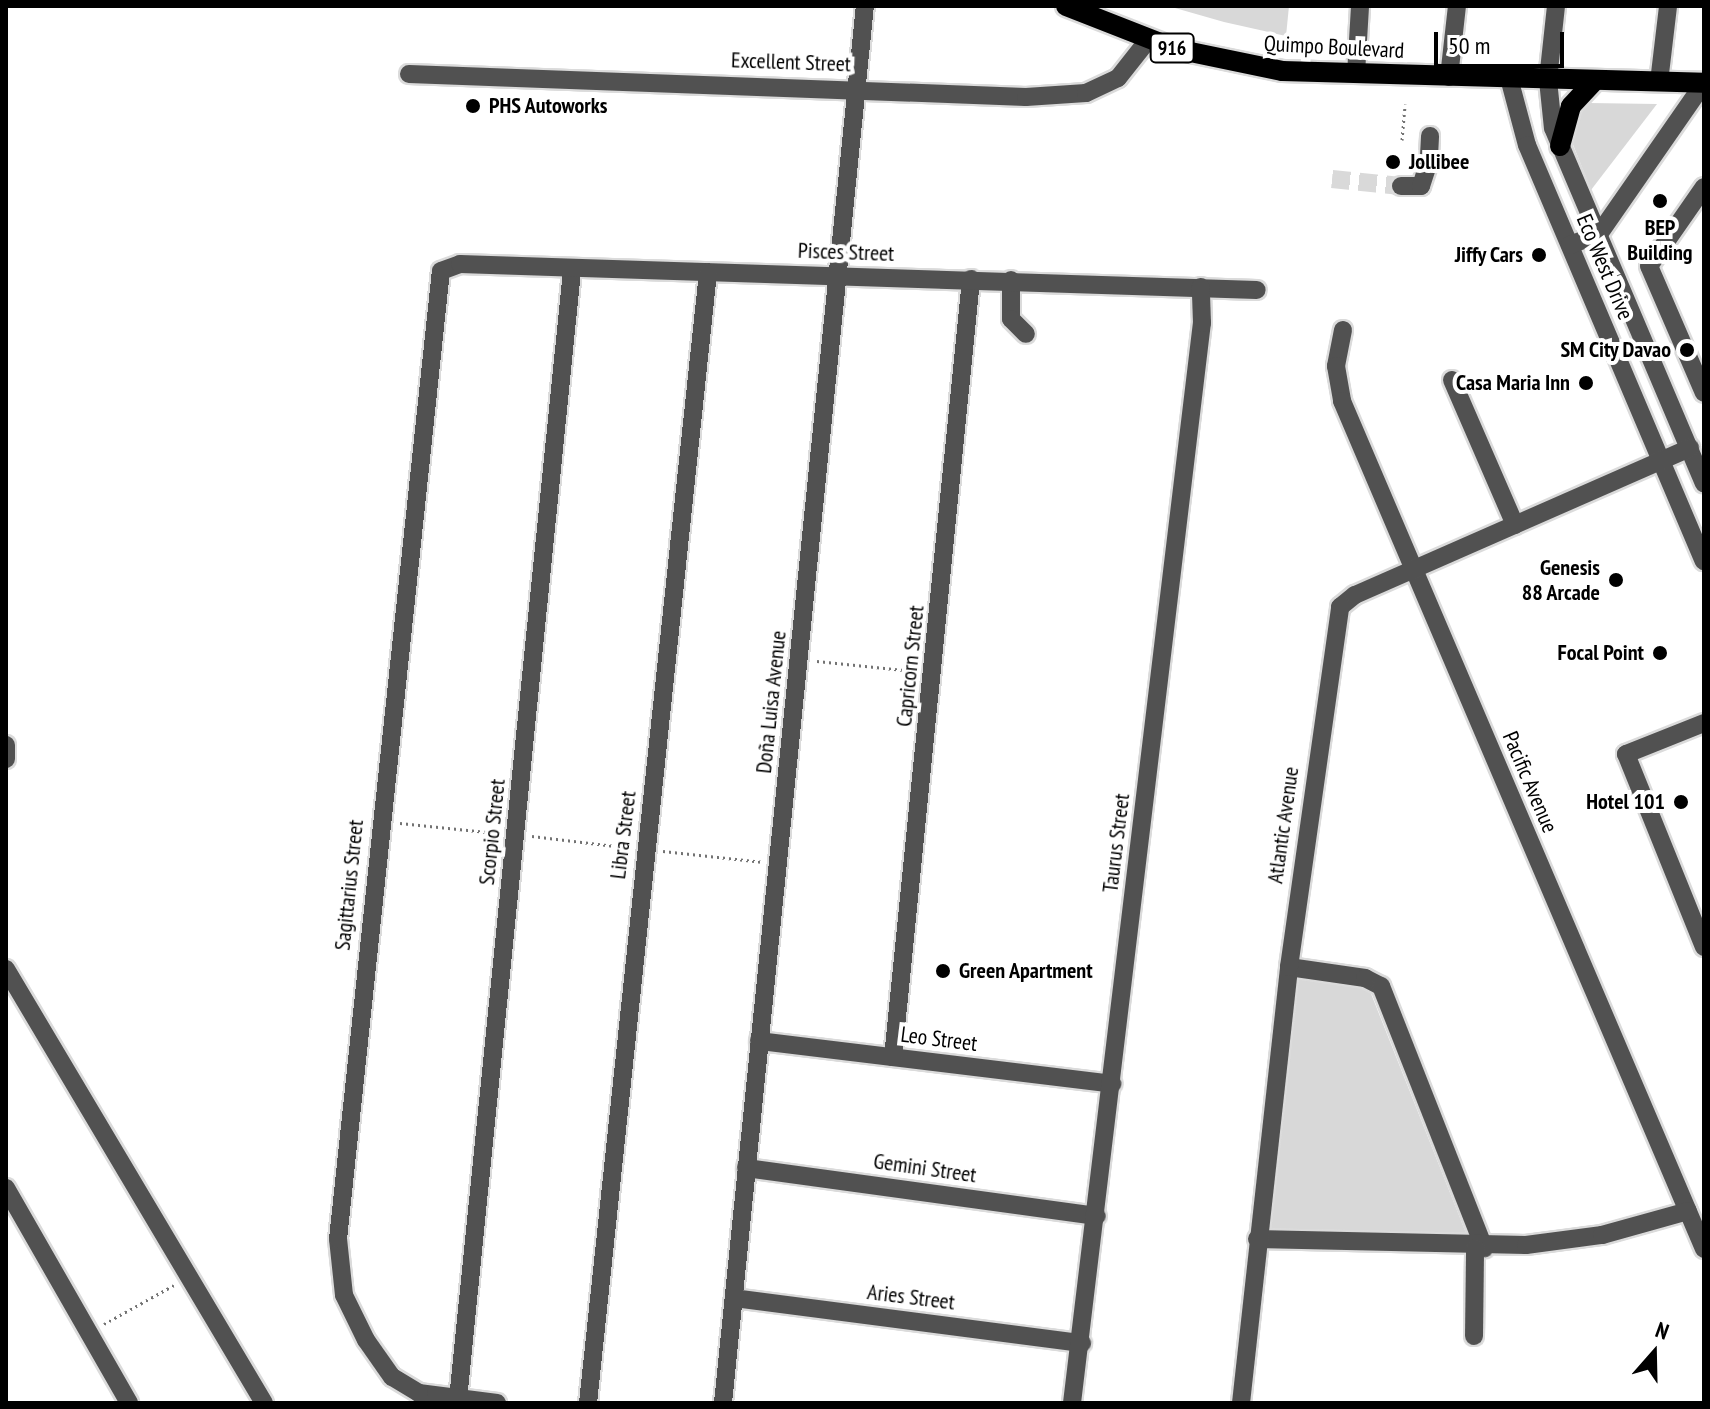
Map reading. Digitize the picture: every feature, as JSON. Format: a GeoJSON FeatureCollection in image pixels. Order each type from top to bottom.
{"type":"FeatureCollection","features":[{"type":"Feature","properties":{"kind":"main road","name":"Quimpo Boulevard"},"geometry":{"type":"LineString","coordinates":[[1066,6],[1148,40],[1238,64],[1356,74],[1704,83]]}},
{"type":"Feature","properties":{"kind":"main road"},"geometry":{"type":"LineString","coordinates":[[1560,146],[1567,113],[1594,81]]}},
{"type":"Feature","properties":{"kind":"street","name":"Doña Luisa Avenue"},"geometry":{"type":"LineString","coordinates":[[723,1403],[865,6]]}},
{"type":"Feature","properties":{"kind":"street"},"geometry":{"type":"LineString","coordinates":[[1356,74],[1360,6]]}},
{"type":"Feature","properties":{"kind":"street"},"geometry":{"type":"LineString","coordinates":[[1449,77],[1457,6]]}},
{"type":"Feature","properties":{"kind":"street","name":"Eco West Drive"},"geometry":{"type":"LineString","coordinates":[[1556,6],[1548,80],[1560,146],[1704,483]]}},
{"type":"Feature","properties":{"kind":"street"},"geometry":{"type":"LineString","coordinates":[[1659,82],[1668,6]]}},
{"type":"Feature","properties":{"kind":"street","name":"Excellent Street"},"geometry":{"type":"LineString","coordinates":[[409,74],[855,87],[1026,97],[1086,93],[1118,78],[1148,40]]}},
{"type":"Feature","properties":{"kind":"street","name":"Eco West Drive"},"geometry":{"type":"LineString","coordinates":[[1509,78],[1527,145],[1704,561]]}},
{"type":"Feature","properties":{"kind":"street"},"geometry":{"type":"LineString","coordinates":[[1570,245],[1599,234],[1704,83]]}},
{"type":"Feature","properties":{"kind":"street"},"geometry":{"type":"LineString","coordinates":[[1401,186],[1421,186],[1430,136]]}},
{"type":"Feature","properties":{"kind":"street"},"geometry":{"type":"LineString","coordinates":[[1704,187],[1649,266],[1704,393]]}},
{"type":"Feature","properties":{"kind":"street","name":"Pisces Street"},"geometry":{"type":"LineString","coordinates":[[438,277],[460,264],[1257,290]]}},
{"type":"Feature","properties":{"kind":"street","name":"Scorpio Street"},"geometry":{"type":"LineString","coordinates":[[458,1399],[572,270]]}},
{"type":"Feature","properties":{"kind":"street","name":"Libra Street"},"geometry":{"type":"LineString","coordinates":[[588,1403],[708,272]]}},
{"type":"Feature","properties":{"kind":"street","name":"Sagittarius Street"},"geometry":{"type":"LineString","coordinates":[[438,277],[338,1239],[344,1295],[366,1340],[392,1377],[419,1393],[497,1403]]}},
{"type":"Feature","properties":{"kind":"street","name":"Capricorn Street"},"geometry":{"type":"LineString","coordinates":[[893,1057],[971,279]]}},
{"type":"Feature","properties":{"kind":"street"},"geometry":{"type":"LineString","coordinates":[[1011,280],[1011,319],[1026,334]]}},
{"type":"Feature","properties":{"kind":"street","name":"Taurus Street"},"geometry":{"type":"LineString","coordinates":[[1072,1403],[1082,1343],[1202,323],[1201,287]]}},
{"type":"Feature","properties":{"kind":"street","name":"Pacific Avenue"},"geometry":{"type":"LineString","coordinates":[[1343,330],[1336,366],[1342,401],[1704,1249]]}},
{"type":"Feature","properties":{"kind":"street"},"geometry":{"type":"LineString","coordinates":[[1452,380],[1515,525]]}},
{"type":"Feature","properties":{"kind":"street","name":"Atlantic Avenue"},"geometry":{"type":"LineString","coordinates":[[1241,1403],[1289,967],[1336,616],[1355,595],[1690,448]]}},
{"type":"Feature","properties":{"kind":"street"},"geometry":{"type":"LineString","coordinates":[[1704,723],[1626,754],[1704,947]]}},
{"type":"Feature","properties":{"kind":"street"},"geometry":{"type":"LineString","coordinates":[[6,745],[6,759]]}},
{"type":"Feature","properties":{"kind":"street"},"geometry":{"type":"LineString","coordinates":[[1289,967],[1365,978],[1381,986],[1480,1248],[1474,1336]]}},
{"type":"Feature","properties":{"kind":"street"},"geometry":{"type":"LineString","coordinates":[[6,969],[264,1403]]}},
{"type":"Feature","properties":{"kind":"street","name":"Leo Street"},"geometry":{"type":"LineString","coordinates":[[759,1041],[1112,1084]]}},
{"type":"Feature","properties":{"kind":"street","name":"Gemini Street"},"geometry":{"type":"LineString","coordinates":[[746,1168],[1097,1216]]}},
{"type":"Feature","properties":{"kind":"street"},"geometry":{"type":"LineString","coordinates":[[6,1188],[129,1403]]}},
{"type":"Feature","properties":{"kind":"street"},"geometry":{"type":"LineString","coordinates":[[1257,1239],[1480,1248],[1569,1241],[1688,1211]]}},
{"type":"Feature","properties":{"kind":"street","name":"Aries Street"},"geometry":{"type":"LineString","coordinates":[[734,1298],[1082,1343]]}},
{"type":"Feature","properties":{"kind":"path"},"geometry":{"type":"LineString","coordinates":[[1402,140],[1405,104]]}},
{"type":"Feature","properties":{"kind":"path"},"geometry":{"type":"LineString","coordinates":[[800,660],[933,673]]}},
{"type":"Feature","properties":{"kind":"path"},"geometry":{"type":"LineString","coordinates":[[380,821],[778,864]]}},
{"type":"Feature","properties":{"kind":"path"},"geometry":{"type":"LineString","coordinates":[[90,1331],[191,1276]]}},
{"type":"Feature","properties":{"kind":"shaded area"},"geometry":{"type":"Polygon","coordinates":[[[1168,6],[1289,6],[1286,36],[1224,22],[1168,6]]]}},
{"type":"Feature","properties":{"kind":"shaded area"},"geometry":{"type":"Polygon","coordinates":[[[1589,103],[1657,104],[1591,190],[1570,137],[1576,114],[1589,103]]]}},
{"type":"Feature","properties":{"kind":"shaded area"},"geometry":{"type":"Polygon","coordinates":[[[1298,977],[1368,986],[1468,1238],[1268,1231],[1298,977]]]}},
{"type":"Feature","properties":{"kind":"tunnel"},"geometry":{"type":"LineString","coordinates":[[1332,179],[1401,186]]}},
{"type":"Feature","properties":{"kind":"place","name":"PHS Autoworks"},"geometry":{"type":"Point","coordinates":[473,106]}},
{"type":"Feature","properties":{"kind":"place","name":"Jollibee"},"geometry":{"type":"Point","coordinates":[1393,162]}},
{"type":"Feature","properties":{"kind":"place","name":"BEP Building"},"geometry":{"type":"Point","coordinates":[1660,201]}},
{"type":"Feature","properties":{"kind":"place","name":"Jiffy Cars"},"geometry":{"type":"Point","coordinates":[1539,255]}},
{"type":"Feature","properties":{"kind":"place","name":"SM City Davao"},"geometry":{"type":"Point","coordinates":[1687,350]}},
{"type":"Feature","properties":{"kind":"place","name":"Casa Maria Inn"},"geometry":{"type":"Point","coordinates":[1586,383]}},
{"type":"Feature","properties":{"kind":"place","name":"Genesis 88 Arcade"},"geometry":{"type":"Point","coordinates":[1616,580]}},
{"type":"Feature","properties":{"kind":"place","name":"Focal Point"},"geometry":{"type":"Point","coordinates":[1660,653]}},
{"type":"Feature","properties":{"kind":"place","name":"Hotel 101"},"geometry":{"type":"Point","coordinates":[1681,802]}},
{"type":"Feature","properties":{"kind":"place","name":"Green Apartment"},"geometry":{"type":"Point","coordinates":[943,971]}}]}
